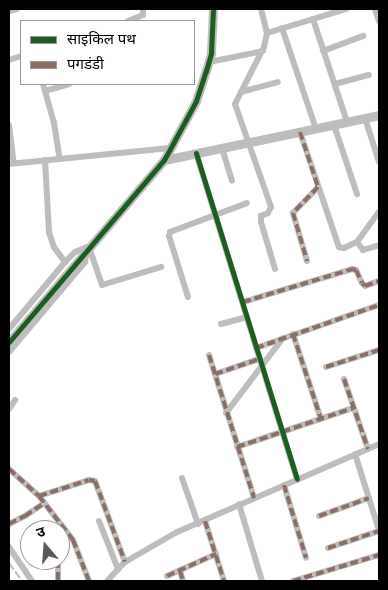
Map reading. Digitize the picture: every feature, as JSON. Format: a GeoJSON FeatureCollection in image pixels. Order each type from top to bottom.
{"type":"FeatureCollection","features":[{"type":"Feature","properties":{"kind":"street"},"geometry":{"type":"LineString","coordinates":[[9,10],[17,9]]}},
{"type":"Feature","properties":{"kind":"street"},"geometry":{"type":"LineString","coordinates":[[130,20],[143,15],[143,9]]}},
{"type":"Feature","properties":{"kind":"street"},"geometry":{"type":"LineString","coordinates":[[9,342],[77,259],[164,160],[196,101],[208,62],[213,9]]}},
{"type":"Feature","properties":{"kind":"street"},"geometry":{"type":"LineString","coordinates":[[261,9],[267,33],[263,51],[235,104],[271,207],[268,213],[261,216],[260,222],[275,269]]}},
{"type":"Feature","properties":{"kind":"street"},"geometry":{"type":"LineString","coordinates":[[267,33],[313,19],[322,12],[346,9]]}},
{"type":"Feature","properties":{"kind":"street"},"geometry":{"type":"LineString","coordinates":[[375,9],[379,20]]}},
{"type":"Feature","properties":{"kind":"street"},"geometry":{"type":"LineString","coordinates":[[313,19],[347,122]]}},
{"type":"Feature","properties":{"kind":"street"},"geometry":{"type":"LineString","coordinates":[[282,28],[316,129]]}},
{"type":"Feature","properties":{"kind":"street"},"geometry":{"type":"LineString","coordinates":[[323,51],[363,36]]}},
{"type":"Feature","properties":{"kind":"street"},"geometry":{"type":"LineString","coordinates":[[208,62],[263,51]]}},
{"type":"Feature","properties":{"kind":"street"},"geometry":{"type":"LineString","coordinates":[[335,84],[370,75]]}},
{"type":"Feature","properties":{"kind":"street"},"geometry":{"type":"LineString","coordinates":[[241,92],[278,82]]}},
{"type":"Feature","properties":{"kind":"street"},"geometry":{"type":"LineString","coordinates":[[43,85],[60,159]]}},
{"type":"Feature","properties":{"kind":"street"},"geometry":{"type":"LineString","coordinates":[[45,91],[66,85]]}},
{"type":"Feature","properties":{"kind":"street"},"geometry":{"type":"LineString","coordinates":[[164,160],[379,115]]}},
{"type":"Feature","properties":{"kind":"street"},"geometry":{"type":"LineString","coordinates":[[365,118],[379,162]]}},
{"type":"Feature","properties":{"kind":"street"},"geometry":{"type":"LineString","coordinates":[[9,125],[11,164],[170,148]]}},
{"type":"Feature","properties":{"kind":"street"},"geometry":{"type":"LineString","coordinates":[[334,125],[357,194]]}},
{"type":"Feature","properties":{"kind":"street"},"geometry":{"type":"LineString","coordinates":[[300,132],[337,244],[344,248],[356,242],[379,212]]}},
{"type":"Feature","properties":{"kind":"street"},"geometry":{"type":"LineString","coordinates":[[222,148],[232,181]]}},
{"type":"Feature","properties":{"kind":"street"},"geometry":{"type":"LineString","coordinates":[[196,153],[243,302],[280,431],[297,479]]}},
{"type":"Feature","properties":{"kind":"street"},"geometry":{"type":"LineString","coordinates":[[45,160],[49,232],[54,247],[65,262]]}},
{"type":"Feature","properties":{"kind":"street"},"geometry":{"type":"LineString","coordinates":[[307,261],[293,213],[318,187]]}},
{"type":"Feature","properties":{"kind":"street"},"geometry":{"type":"LineString","coordinates":[[188,297],[169,234],[172,230],[247,203]]}},
{"type":"Feature","properties":{"kind":"street"},"geometry":{"type":"LineString","coordinates":[[356,242],[363,250],[379,245]]}},
{"type":"Feature","properties":{"kind":"street"},"geometry":{"type":"LineString","coordinates":[[9,326],[75,252],[89,246]]}},
{"type":"Feature","properties":{"kind":"street"},"geometry":{"type":"LineString","coordinates":[[89,246],[102,285],[161,267]]}},
{"type":"Feature","properties":{"kind":"street"},"geometry":{"type":"LineString","coordinates":[[9,352],[85,262],[89,246]]}},
{"type":"Feature","properties":{"kind":"street"},"geometry":{"type":"LineString","coordinates":[[243,302],[352,269],[356,270],[365,286],[379,282]]}},
{"type":"Feature","properties":{"kind":"street"},"geometry":{"type":"LineString","coordinates":[[256,348],[379,305]]}},
{"type":"Feature","properties":{"kind":"street"},"geometry":{"type":"LineString","coordinates":[[221,324],[247,317]]}},
{"type":"Feature","properties":{"kind":"street"},"geometry":{"type":"LineString","coordinates":[[293,334],[320,419]]}},
{"type":"Feature","properties":{"kind":"street"},"geometry":{"type":"LineString","coordinates":[[226,413],[284,338]]}},
{"type":"Feature","properties":{"kind":"street"},"geometry":{"type":"LineString","coordinates":[[326,368],[379,350]]}},
{"type":"Feature","properties":{"kind":"street"},"geometry":{"type":"LineString","coordinates":[[209,355],[236,447],[254,498]]}},
{"type":"Feature","properties":{"kind":"street"},"geometry":{"type":"LineString","coordinates":[[214,374],[259,359]]}},
{"type":"Feature","properties":{"kind":"street"},"geometry":{"type":"LineString","coordinates":[[344,379],[368,449]]}},
{"type":"Feature","properties":{"kind":"street"},"geometry":{"type":"LineString","coordinates":[[9,409],[15,400]]}},
{"type":"Feature","properties":{"kind":"street"},"geometry":{"type":"LineString","coordinates":[[236,447],[353,408]]}},
{"type":"Feature","properties":{"kind":"street"},"geometry":{"type":"LineString","coordinates":[[107,581],[125,562],[177,532],[202,523],[239,504],[379,444]]}},
{"type":"Feature","properties":{"kind":"street"},"geometry":{"type":"LineString","coordinates":[[328,548],[379,530],[355,454]]}},
{"type":"Feature","properties":{"kind":"street"},"geometry":{"type":"LineString","coordinates":[[9,468],[39,496],[57,520]]}},
{"type":"Feature","properties":{"kind":"street"},"geometry":{"type":"LineString","coordinates":[[182,478],[216,554],[224,581]]}},
{"type":"Feature","properties":{"kind":"street"},"geometry":{"type":"LineString","coordinates":[[39,496],[89,480],[95,481],[125,562]]}},
{"type":"Feature","properties":{"kind":"street"},"geometry":{"type":"LineString","coordinates":[[284,485],[306,558]]}},
{"type":"Feature","properties":{"kind":"street"},"geometry":{"type":"LineString","coordinates":[[319,516],[369,498]]}},
{"type":"Feature","properties":{"kind":"street"},"geometry":{"type":"LineString","coordinates":[[9,524],[25,516],[44,502]]}},
{"type":"Feature","properties":{"kind":"street"},"geometry":{"type":"LineString","coordinates":[[239,504],[262,581]]}},
{"type":"Feature","properties":{"kind":"street"},"geometry":{"type":"LineString","coordinates":[[99,521],[118,569]]}},
{"type":"Feature","properties":{"kind":"street"},"geometry":{"type":"LineString","coordinates":[[70,536],[89,581]]}},
{"type":"Feature","properties":{"kind":"street"},"geometry":{"type":"LineString","coordinates":[[9,547],[32,581]]}},
{"type":"Feature","properties":{"kind":"street"},"geometry":{"type":"LineString","coordinates":[[167,576],[216,554]]}},
{"type":"Feature","properties":{"kind":"street"},"geometry":{"type":"LineString","coordinates":[[293,581],[379,554]]}},
{"type":"Feature","properties":{"kind":"street"},"geometry":{"type":"LineString","coordinates":[[180,571],[183,581]]}},
{"type":"Feature","properties":{"kind":"railway"},"geometry":{"type":"LineString","coordinates":[[9,563],[22,581]]}},
{"type":"Feature","properties":{"kind":"marked path"},"geometry":{"type":"LineString","coordinates":[[300,132],[318,187],[293,213],[307,261]]}},
{"type":"Feature","properties":{"kind":"marked path"},"geometry":{"type":"LineString","coordinates":[[243,302],[352,269],[356,270],[365,286],[379,281]]}},
{"type":"Feature","properties":{"kind":"marked path"},"geometry":{"type":"LineString","coordinates":[[256,348],[379,305]]}},
{"type":"Feature","properties":{"kind":"marked path"},"geometry":{"type":"LineString","coordinates":[[293,334],[321,419]]}},
{"type":"Feature","properties":{"kind":"marked path"},"geometry":{"type":"LineString","coordinates":[[326,367],[379,350]]}},
{"type":"Feature","properties":{"kind":"marked path"},"geometry":{"type":"LineString","coordinates":[[209,355],[254,498]]}},
{"type":"Feature","properties":{"kind":"marked path"},"geometry":{"type":"LineString","coordinates":[[215,374],[259,359]]}},
{"type":"Feature","properties":{"kind":"marked path"},"geometry":{"type":"LineString","coordinates":[[344,379],[368,449]]}},
{"type":"Feature","properties":{"kind":"marked path"},"geometry":{"type":"LineString","coordinates":[[237,447],[353,408]]}},
{"type":"Feature","properties":{"kind":"marked path"},"geometry":{"type":"LineString","coordinates":[[9,469],[39,496],[73,540],[89,581]]}},
{"type":"Feature","properties":{"kind":"marked path"},"geometry":{"type":"LineString","coordinates":[[39,496],[89,480],[95,481],[125,562]]}},
{"type":"Feature","properties":{"kind":"marked path"},"geometry":{"type":"LineString","coordinates":[[284,485],[306,558]]}},
{"type":"Feature","properties":{"kind":"marked path"},"geometry":{"type":"LineString","coordinates":[[319,516],[369,498]]}},
{"type":"Feature","properties":{"kind":"marked path"},"geometry":{"type":"LineString","coordinates":[[9,524],[44,503]]}},
{"type":"Feature","properties":{"kind":"marked path"},"geometry":{"type":"LineString","coordinates":[[205,521],[224,581]]}},
{"type":"Feature","properties":{"kind":"marked path"},"geometry":{"type":"LineString","coordinates":[[328,548],[379,531]]}},
{"type":"Feature","properties":{"kind":"marked path"},"geometry":{"type":"LineString","coordinates":[[167,576],[216,554]]}},
{"type":"Feature","properties":{"kind":"marked path"},"geometry":{"type":"LineString","coordinates":[[293,581],[379,555]]}},
{"type":"Feature","properties":{"kind":"marked path"},"geometry":{"type":"LineString","coordinates":[[58,570],[58,581]]}},
{"type":"Feature","properties":{"kind":"marked path"},"geometry":{"type":"LineString","coordinates":[[180,571],[183,581]]}},
{"type":"Feature","properties":{"kind":"cycle path"},"geometry":{"type":"LineString","coordinates":[[9,342],[164,160],[196,101],[206,71],[211,53],[213,9]]}},
{"type":"Feature","properties":{"kind":"cycle path"},"geometry":{"type":"LineString","coordinates":[[196,153],[297,479]]}}]}
